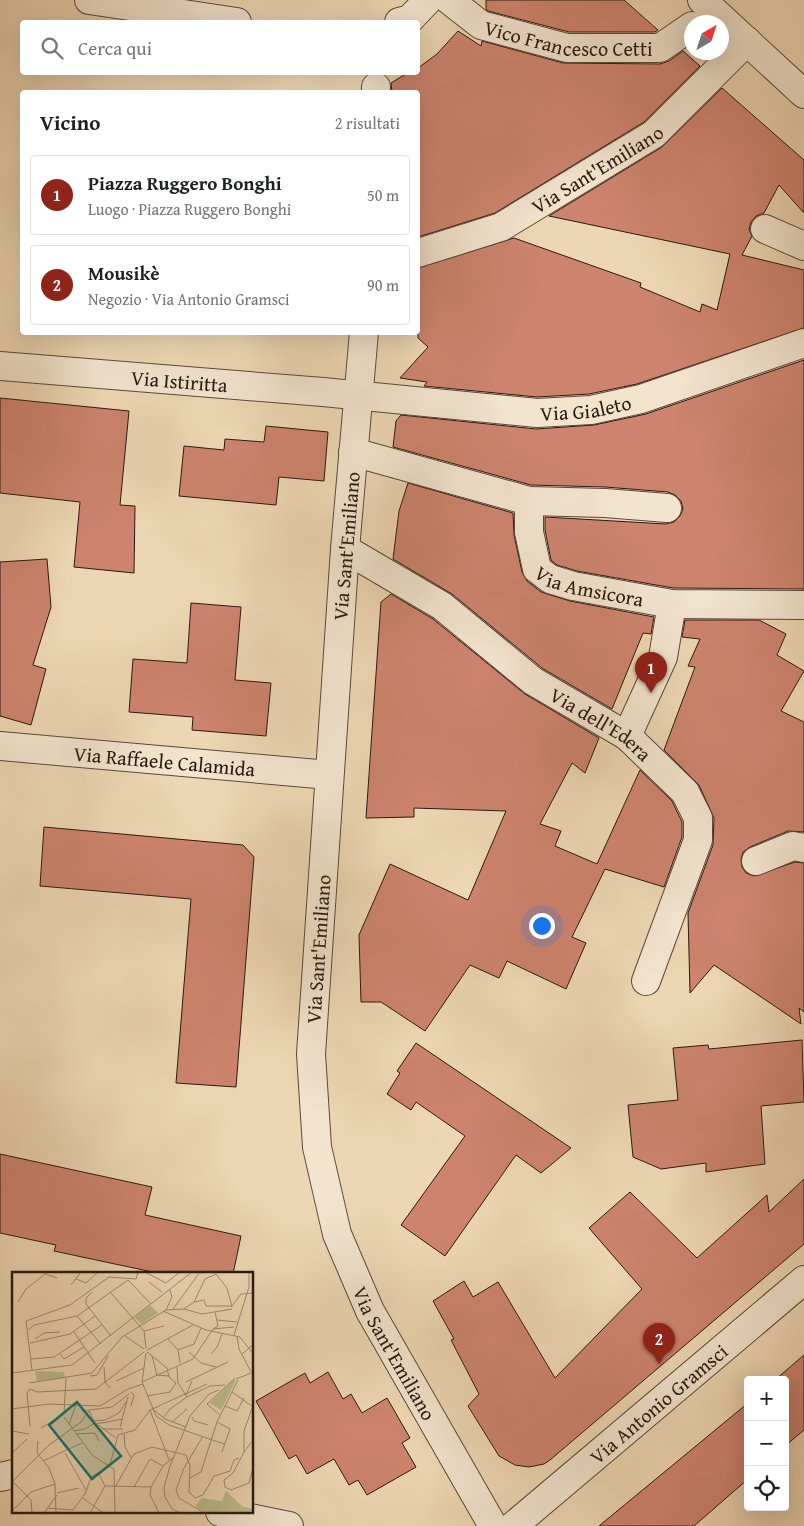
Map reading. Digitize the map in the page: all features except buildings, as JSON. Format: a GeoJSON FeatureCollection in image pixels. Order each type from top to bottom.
{"type":"FeatureCollection","features":[{"type":"Feature","properties":{"kind":"street"},"geometry":{"type":"LineString","coordinates":[[89,0],[224,20]]}},
{"type":"Feature","properties":{"kind":"street"},"geometry":{"type":"LineString","coordinates":[[407,20],[410,19],[428,0]]}},
{"type":"Feature","properties":{"kind":"street","name":"Vico Francesco Cetti"},"geometry":{"type":"LineString","coordinates":[[449,0],[481,25],[568,48],[660,48],[707,12]]}},
{"type":"Feature","properties":{"kind":"street"},"geometry":{"type":"LineString","coordinates":[[707,12],[746,41],[804,94]]}},
{"type":"Feature","properties":{"kind":"street","name":"Via Sant'Emiliano"},"geometry":{"type":"LineString","coordinates":[[420,253],[501,227],[654,134],[746,41]]}},
{"type":"Feature","properties":{"kind":"street"},"geometry":{"type":"LineString","coordinates":[[765,229],[804,246]]}},
{"type":"Feature","properties":{"kind":"street","name":"Via Sant'Emiliano"},"geometry":{"type":"LineString","coordinates":[[364,335],[345,549],[311,1054],[317,1147],[337,1234],[370,1311],[493,1526]]}},
{"type":"Feature","properties":{"kind":"street","name":"Via Gialeto"},"geometry":{"type":"LineString","coordinates":[[358,396],[537,413],[591,410],[641,399],[804,343]]}},
{"type":"Feature","properties":{"kind":"street","name":"Via Istiritta"},"geometry":{"type":"LineString","coordinates":[[0,366],[358,396]]}},
{"type":"Feature","properties":{"kind":"street"},"geometry":{"type":"LineString","coordinates":[[354,452],[529,500],[667,508]]}},
{"type":"Feature","properties":{"kind":"street","name":"Via Amsicora"},"geometry":{"type":"LineString","coordinates":[[529,500],[529,532],[537,569],[550,578],[573,586],[672,604],[804,605]]}},
{"type":"Feature","properties":{"kind":"street","name":"Via dell'Edera"},"geometry":{"type":"LineString","coordinates":[[345,549],[442,606],[532,681],[627,736],[685,792],[698,818],[698,840],[646,981]]}},
{"type":"Feature","properties":{"kind":"street"},"geometry":{"type":"LineString","coordinates":[[627,736],[663,657],[672,604]]}},
{"type":"Feature","properties":{"kind":"street","name":"Via Raffaele Calamida"},"geometry":{"type":"LineString","coordinates":[[0,746],[329,775]]}},
{"type":"Feature","properties":{"kind":"street"},"geometry":{"type":"LineString","coordinates":[[756,861],[793,846],[804,848]]}},
{"type":"Feature","properties":{"kind":"street","name":"Via Antonio Gramsci"},"geometry":{"type":"LineString","coordinates":[[513,1526],[804,1280]]}},
{"type":"Feature","properties":{"kind":"street"},"geometry":{"type":"LineString","coordinates":[[230,1514],[289,1526]]}},
{"type":"Feature","properties":{"kind":"place","name":"Piazza Ruggero Bonghi"},"geometry":{"type":"Point","coordinates":[651,693]}},
{"type":"Feature","properties":{"kind":"place","name":"Mousikè"},"geometry":{"type":"Point","coordinates":[659,1364]}}]}
